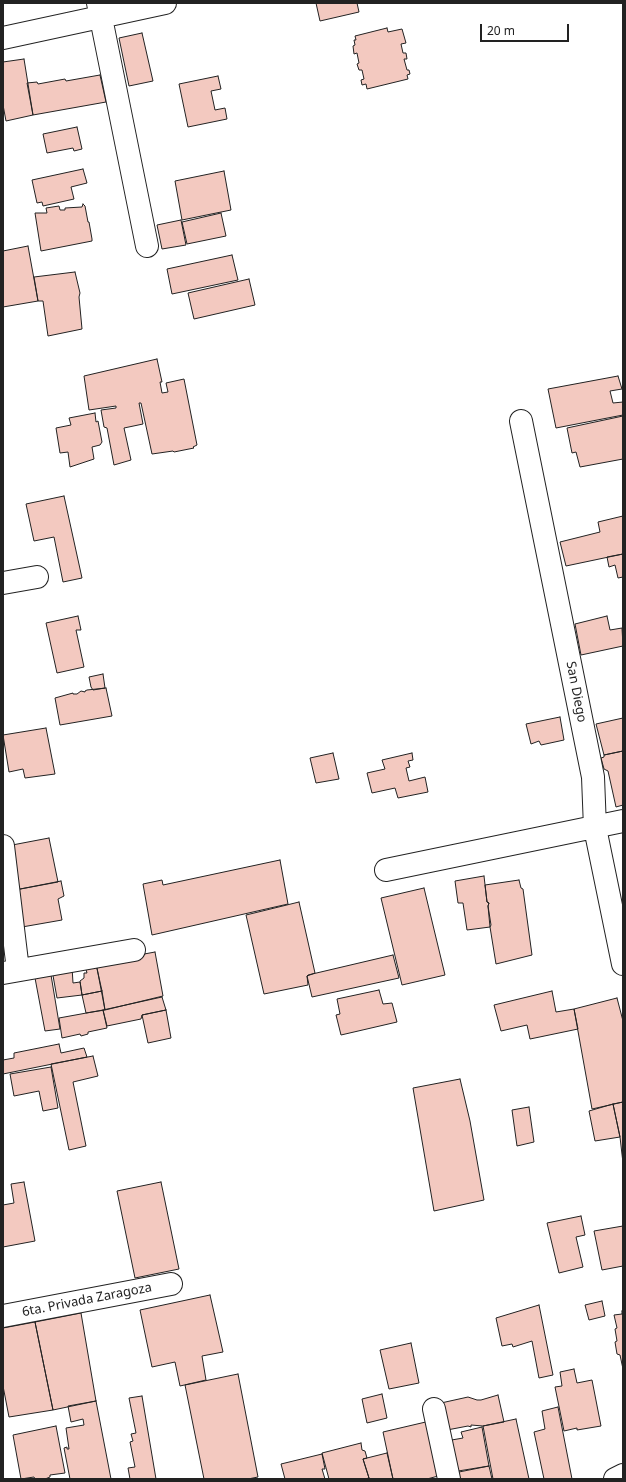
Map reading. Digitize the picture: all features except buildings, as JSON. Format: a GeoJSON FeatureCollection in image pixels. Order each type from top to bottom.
{"type":"FeatureCollection","features":[{"type":"Feature","properties":{"kind":"street"},"geometry":{"type":"LineString","coordinates":[[3,38],[99,10],[165,3]]}},
{"type":"Feature","properties":{"kind":"street"},"geometry":{"type":"LineString","coordinates":[[99,10],[147,246]]}},
{"type":"Feature","properties":{"kind":"street","name":"San Diego"},"geometry":{"type":"LineString","coordinates":[[521,421],[593,777],[596,828],[623,964]]}},
{"type":"Feature","properties":{"kind":"street"},"geometry":{"type":"LineString","coordinates":[[3,583],[37,577]]}},
{"type":"Feature","properties":{"kind":"street"},"geometry":{"type":"LineString","coordinates":[[386,870],[596,828],[623,821]]}},
{"type":"Feature","properties":{"kind":"street"},"geometry":{"type":"LineString","coordinates":[[3,846],[11,971],[134,950]]}},
{"type":"Feature","properties":{"kind":"street","name":"6ta. Privada Zaragoza"},"geometry":{"type":"LineString","coordinates":[[3,1316],[171,1284]]}},
{"type":"Feature","properties":{"kind":"street"},"geometry":{"type":"LineString","coordinates":[[434,1409],[449,1479]]}},
{"type":"Feature","properties":{"kind":"street"},"geometry":{"type":"LineString","coordinates":[[614,1479],[623,1475]]}}]}
